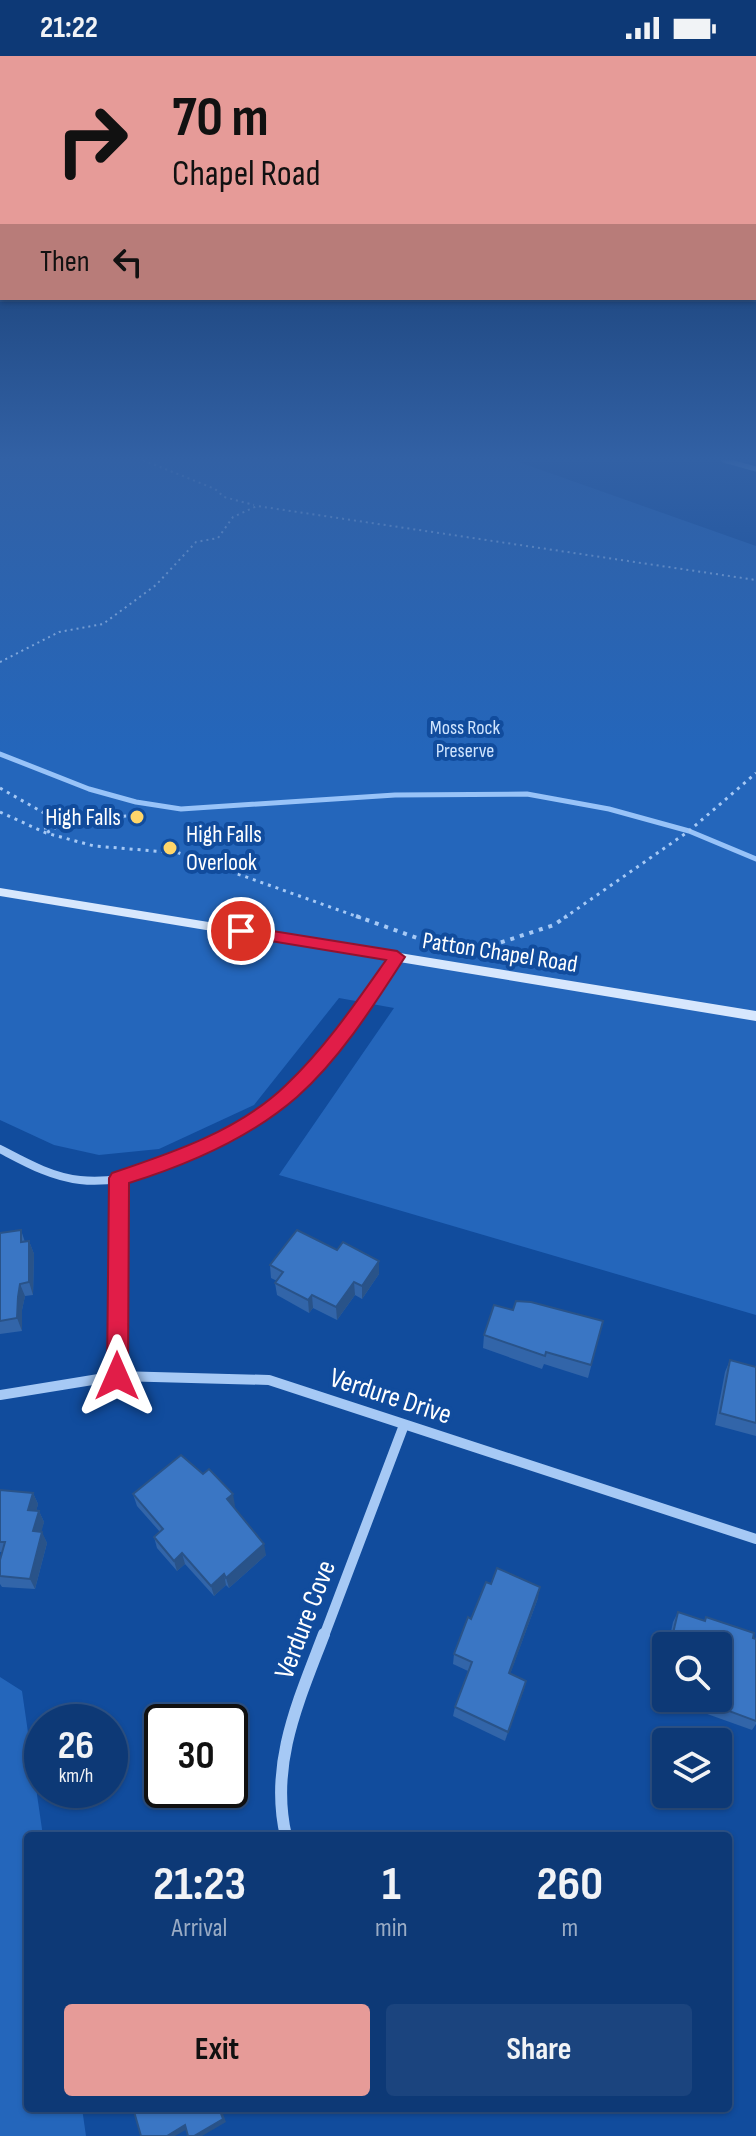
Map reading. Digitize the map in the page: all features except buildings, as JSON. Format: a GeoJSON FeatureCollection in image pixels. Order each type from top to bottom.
{"type":"FeatureCollection","features":[{"type":"Feature","properties":{"kind":"street","name":"Patton Chapel Road"},"geometry":{"type":"LineString","coordinates":[[0,892],[756,1016]]}},
{"type":"Feature","properties":{"kind":"street"},"geometry":{"type":"LineString","coordinates":[[0,1149],[59,1176],[91,1181],[119,1178],[159,1166],[214,1141],[255,1118],[291,1092],[336,1044],[397,957]]}},
{"type":"Feature","properties":{"kind":"street"},"geometry":{"type":"LineString","coordinates":[[117,1376],[119,1178]]}},
{"type":"Feature","properties":{"kind":"street","name":"Verdure Drive"},"geometry":{"type":"LineString","coordinates":[[0,1395],[117,1376],[269,1380],[756,1539]]}},
{"type":"Feature","properties":{"kind":"street","name":"Verdure Cove"},"geometry":{"type":"LineString","coordinates":[[285,1832],[280,1816],[280,1763],[291,1722],[404,1425]]}},
{"type":"Feature","properties":{"kind":"path"},"geometry":{"type":"LineString","coordinates":[[0,662],[59,632],[103,624],[156,585],[182,557]]}},
{"type":"Feature","properties":{"kind":"path"},"geometry":{"type":"LineString","coordinates":[[601,557],[756,580]]}},
{"type":"Feature","properties":{"kind":"path"},"geometry":{"type":"LineString","coordinates":[[0,812],[46,833],[94,846],[179,853],[417,938],[487,947],[554,925],[689,831],[756,773]]}},
{"type":"Feature","properties":{"kind":"path"},"geometry":{"type":"LineString","coordinates":[[0,788],[44,813],[46,833]]}},
{"type":"Feature","properties":{"kind":"path"},"geometry":{"type":"LineString","coordinates":[[46,833],[75,817],[131,816]]}},
{"type":"Feature","properties":{"kind":"green space","name":"Moss Rock Preserve"},"geometry":{"type":"Polygon","coordinates":[[[0,557],[756,557],[756,1315],[279,1175],[394,1008],[339,998],[254,1105],[159,1149],[99,1155],[54,1145],[0,1120],[0,557]]]}},
{"type":"Feature","properties":{"kind":"green space"},"geometry":{"type":"Polygon","coordinates":[[[0,1677],[22,1691],[24,1808],[39,1808],[42,1832],[24,1832],[24,2112],[83,2112],[86,2136],[0,2136],[0,1677]]]}},
{"type":"Feature","properties":{"kind":"waterway"},"geometry":{"type":"LineString","coordinates":[[0,754],[89,789],[136,802],[181,809],[395,795],[527,794],[609,809],[689,831],[756,859]]}},
{"type":"Feature","properties":{"kind":"place","name":"High Falls"},"geometry":{"type":"Point","coordinates":[137,817]}},
{"type":"Feature","properties":{"kind":"place","name":"High Falls Overlook"},"geometry":{"type":"Point","coordinates":[170,848]}},
{"type":"Feature","properties":{"kind":"route"},"geometry":{"type":"LineString","coordinates":[[117,1376],[119,1178],[159,1166],[214,1141],[255,1118],[291,1092],[336,1044],[397,957],[241,931]]}}]}
